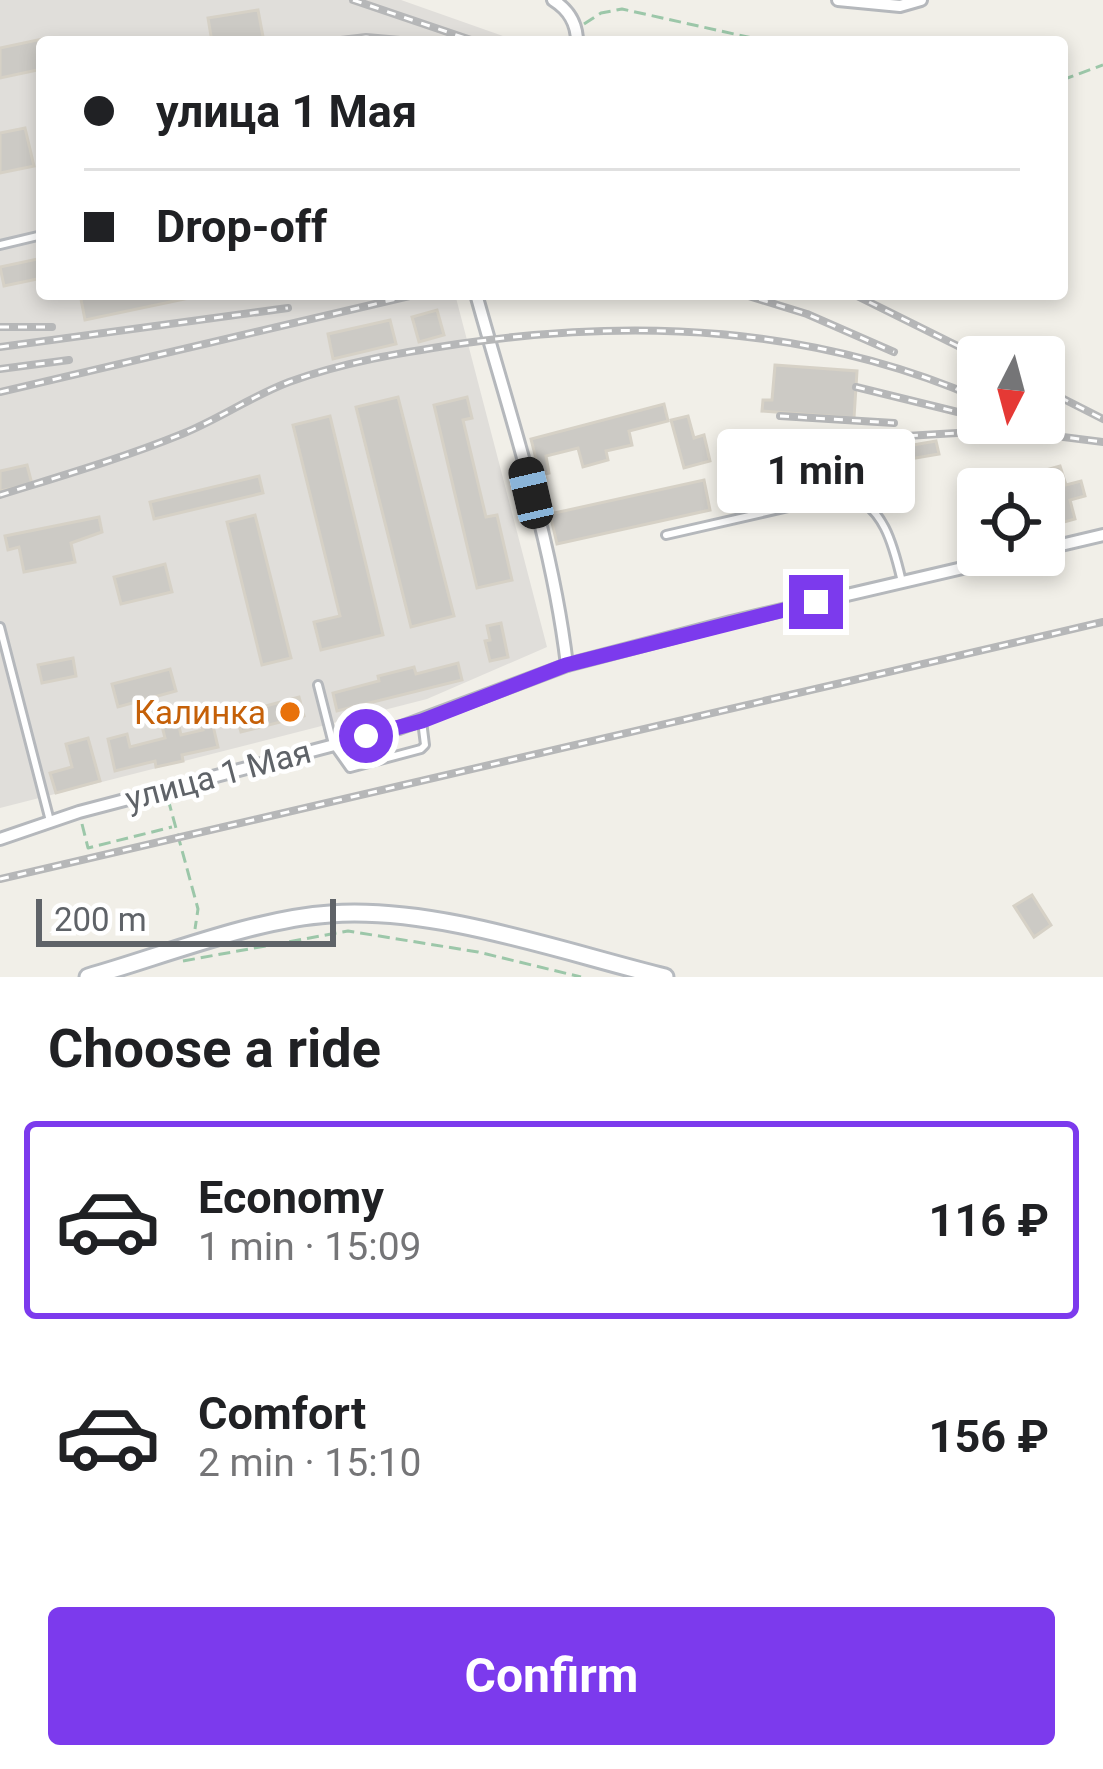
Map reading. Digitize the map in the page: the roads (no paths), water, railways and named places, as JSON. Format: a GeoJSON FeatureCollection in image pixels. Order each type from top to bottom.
{"type":"FeatureCollection","features":[{"type":"Feature","properties":{"kind":"main road"},"geometry":{"type":"LineString","coordinates":[[88,977],[132,971],[296,919],[355,913],[464,927],[665,977]]}},
{"type":"Feature","properties":{"kind":"street"},"geometry":{"type":"LineString","coordinates":[[553,0],[565,8],[577,36]]}},
{"type":"Feature","properties":{"kind":"street"},"geometry":{"type":"LineString","coordinates":[[838,0],[900,6],[921,0]]}},
{"type":"Feature","properties":{"kind":"street"},"geometry":{"type":"LineString","coordinates":[[478,300],[511,406],[562,624],[566,665]]}},
{"type":"Feature","properties":{"kind":"street"},"geometry":{"type":"LineString","coordinates":[[1065,544],[1103,535]]}},
{"type":"Feature","properties":{"kind":"street","name":"улица 1 Мая"},"geometry":{"type":"LineString","coordinates":[[0,839],[50,821],[422,721],[566,665],[957,569]]}},
{"type":"Feature","properties":{"kind":"lane"},"geometry":{"type":"LineString","coordinates":[[0,245],[36,236]]}},
{"type":"Feature","properties":{"kind":"lane"},"geometry":{"type":"LineString","coordinates":[[666,535],[845,494],[865,502],[887,530],[902,582]]}},
{"type":"Feature","properties":{"kind":"lane"},"geometry":{"type":"LineString","coordinates":[[0,628],[50,821]]}},
{"type":"Feature","properties":{"kind":"lane"},"geometry":{"type":"LineString","coordinates":[[318,685],[333,745],[350,768],[421,749],[425,745],[422,721]]}},
{"type":"Feature","properties":{"kind":"railway"},"geometry":{"type":"LineString","coordinates":[[353,0],[459,36]]}},
{"type":"Feature","properties":{"kind":"railway"},"geometry":{"type":"LineString","coordinates":[[0,392],[392,300]]}},
{"type":"Feature","properties":{"kind":"railway"},"geometry":{"type":"LineString","coordinates":[[762,300],[894,352]]}},
{"type":"Feature","properties":{"kind":"railway"},"geometry":{"type":"LineString","coordinates":[[865,300],[957,346]]}},
{"type":"Feature","properties":{"kind":"railway"},"geometry":{"type":"LineString","coordinates":[[0,347],[288,308]]}},
{"type":"Feature","properties":{"kind":"railway"},"geometry":{"type":"LineString","coordinates":[[0,327],[52,327]]}},
{"type":"Feature","properties":{"kind":"railway"},"geometry":{"type":"LineString","coordinates":[[0,495],[160,443],[310,375],[394,355],[525,336],[657,331],[787,342],[915,374],[957,390]]}},
{"type":"Feature","properties":{"kind":"railway"},"geometry":{"type":"LineString","coordinates":[[0,369],[69,360]]}},
{"type":"Feature","properties":{"kind":"railway"},"geometry":{"type":"LineString","coordinates":[[856,387],[957,412]]}},
{"type":"Feature","properties":{"kind":"railway"},"geometry":{"type":"LineString","coordinates":[[1065,400],[1103,419]]}},
{"type":"Feature","properties":{"kind":"railway"},"geometry":{"type":"LineString","coordinates":[[780,416],[894,423]]}},
{"type":"Feature","properties":{"kind":"railway"},"geometry":{"type":"LineString","coordinates":[[855,439],[1008,430],[1103,442]]}},
{"type":"Feature","properties":{"kind":"railway"},"geometry":{"type":"LineString","coordinates":[[0,879],[1103,622]]}},
{"type":"Feature","properties":{"kind":"place","name":"Калинка"},"geometry":{"type":"Point","coordinates":[290,712]}}]}
